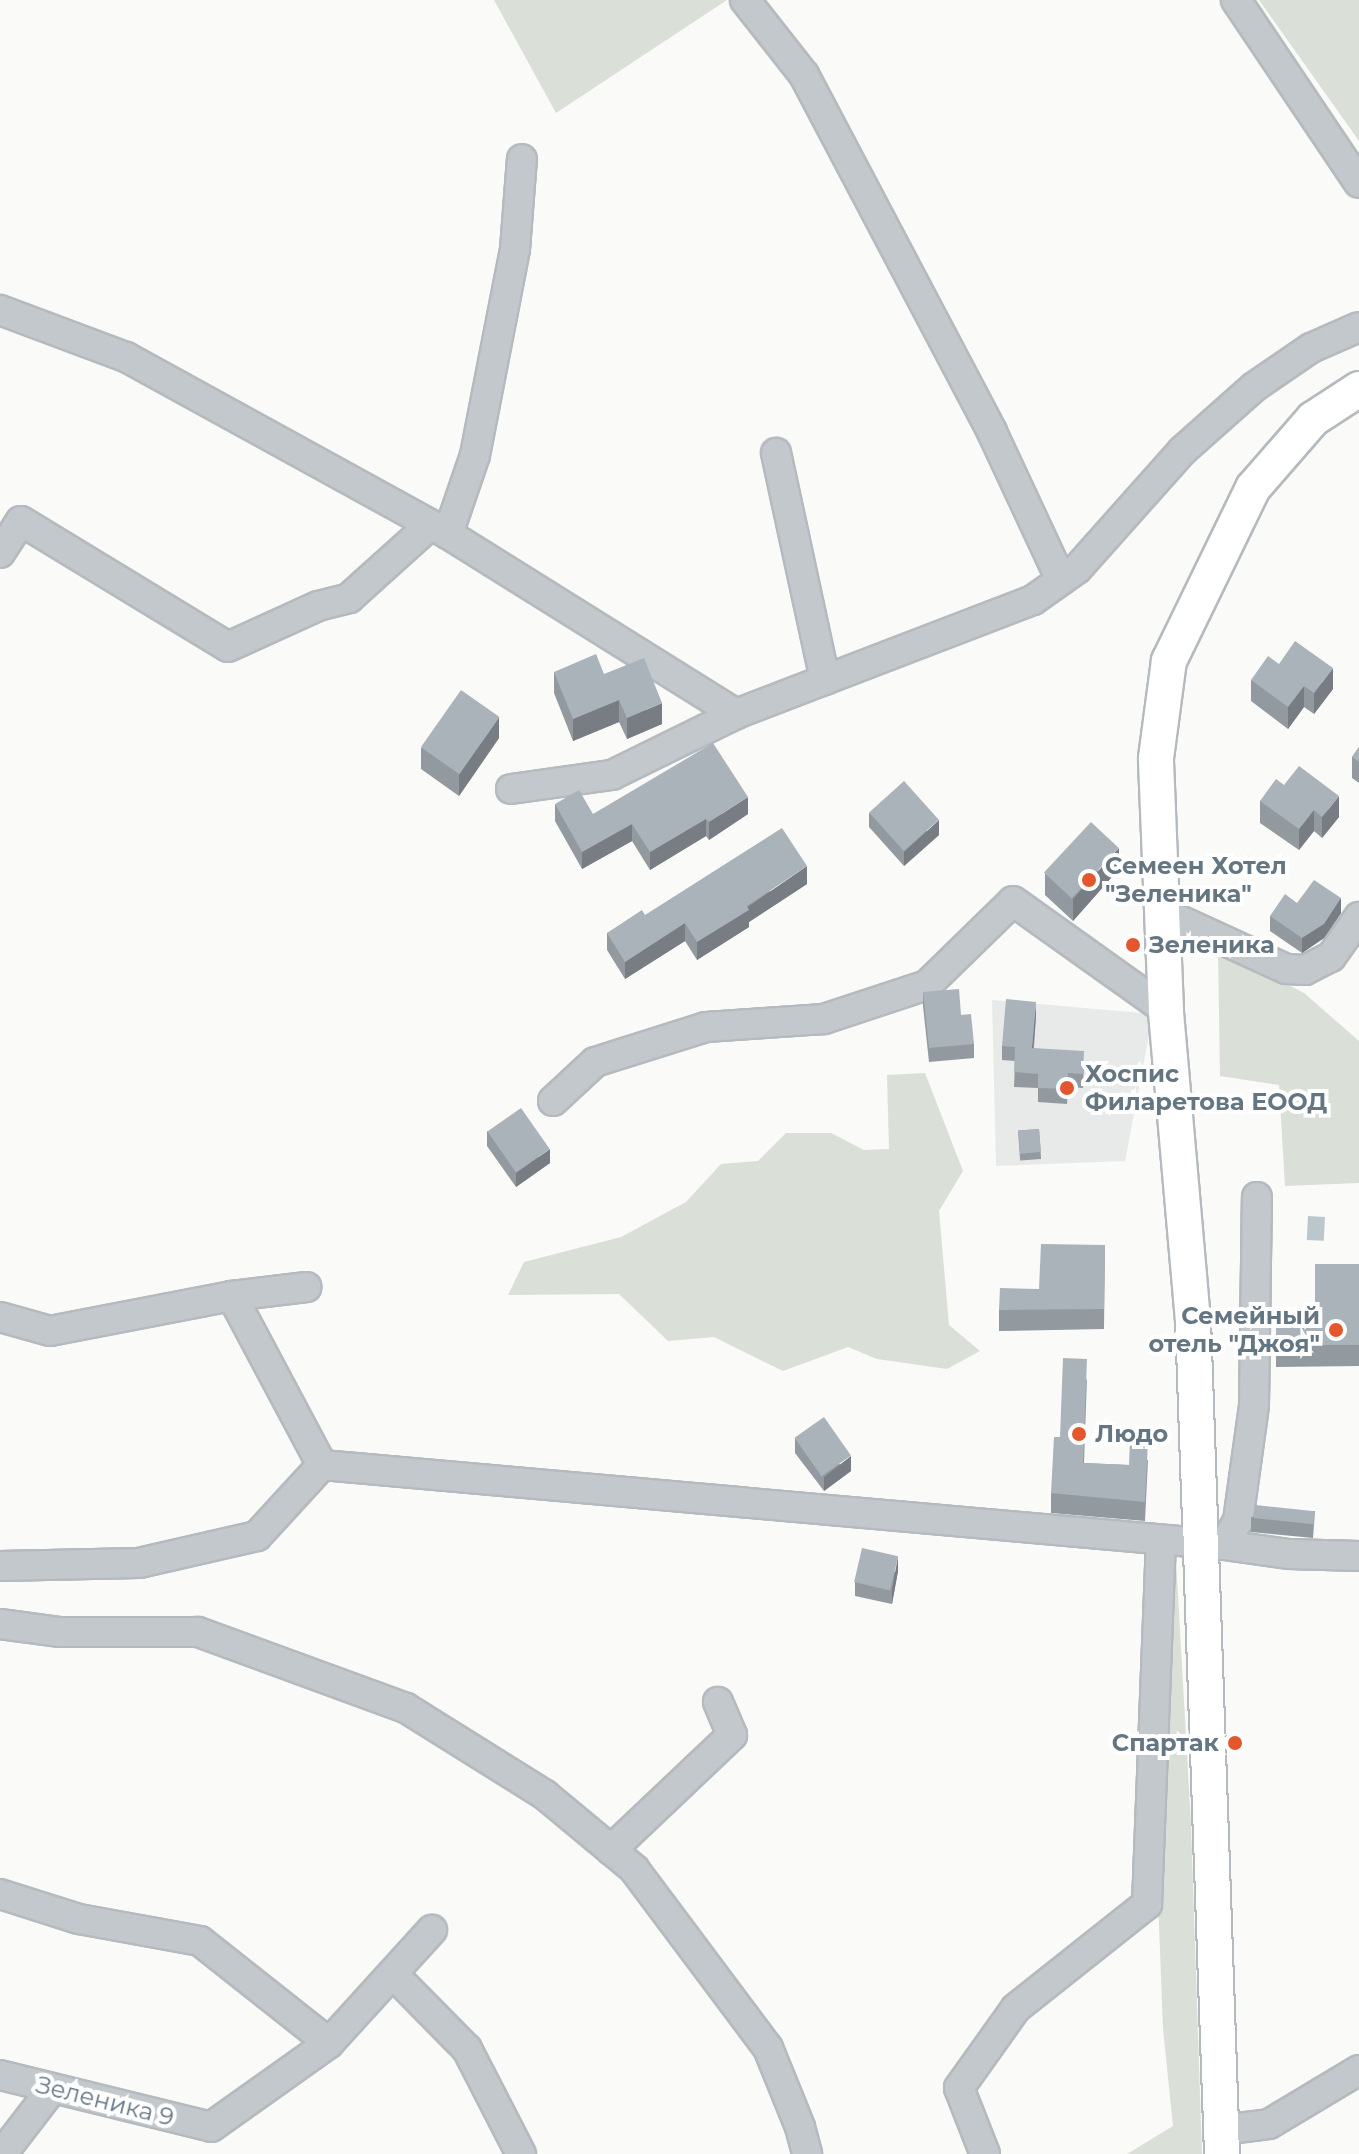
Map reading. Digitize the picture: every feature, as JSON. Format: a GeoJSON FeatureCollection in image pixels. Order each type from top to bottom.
{"type":"FeatureCollection","features":[{"type":"Feature","properties":{"kind":"main road"},"geometry":{"type":"LineString","coordinates":[[1222,2142],[1213,1544],[1166,1010],[1156,758],[1169,661],[1253,488],[1313,419],[1359,389]]}},
{"type":"Feature","properties":{"kind":"street"},"geometry":{"type":"LineString","coordinates":[[745,0],[804,75],[992,432],[1061,580]]}},
{"type":"Feature","properties":{"kind":"street"},"geometry":{"type":"LineString","coordinates":[[1236,0],[1359,183]]}},
{"type":"Feature","properties":{"kind":"street"},"geometry":{"type":"LineString","coordinates":[[0,553],[21,521],[228,647],[318,606],[349,598],[439,530],[475,455],[515,249],[522,159]]}},
{"type":"Feature","properties":{"kind":"street"},"geometry":{"type":"LineString","coordinates":[[0,310],[126,357],[439,530],[736,714]]}},
{"type":"Feature","properties":{"kind":"street"},"geometry":{"type":"LineString","coordinates":[[511,789],[612,775],[736,714],[1033,600],[1077,569],[1182,451],[1254,387],[1311,348],[1359,327]]}},
{"type":"Feature","properties":{"kind":"street"},"geometry":{"type":"LineString","coordinates":[[776,453],[825,680]]}},
{"type":"Feature","properties":{"kind":"street"},"geometry":{"type":"LineString","coordinates":[[553,1101],[595,1062],[706,1027],[824,1019],[927,985],[1013,901],[1166,1010]]}},
{"type":"Feature","properties":{"kind":"street"},"geometry":{"type":"LineString","coordinates":[[1162,912],[1286,969],[1305,970],[1331,957],[1359,917]]}},
{"type":"Feature","properties":{"kind":"street"},"geometry":{"type":"LineString","coordinates":[[1213,1544],[1238,1521],[1254,1405],[1257,1197]]}},
{"type":"Feature","properties":{"kind":"street"},"geometry":{"type":"LineString","coordinates":[[0,1317],[50,1331],[232,1296],[306,1287]]}},
{"type":"Feature","properties":{"kind":"street"},"geometry":{"type":"LineString","coordinates":[[232,1296],[322,1465]]}},
{"type":"Feature","properties":{"kind":"street"},"geometry":{"type":"LineString","coordinates":[[322,1465],[1213,1544],[1289,1554],[1359,1556]]}},
{"type":"Feature","properties":{"kind":"street"},"geometry":{"type":"LineString","coordinates":[[0,1566],[139,1563],[257,1536],[322,1465]]}},
{"type":"Feature","properties":{"kind":"street"},"geometry":{"type":"LineString","coordinates":[[985,2154],[959,2088],[1016,2008],[1147,1904],[1161,1540]]}},
{"type":"Feature","properties":{"kind":"street"},"geometry":{"type":"LineString","coordinates":[[0,1624],[60,1632],[198,1632],[406,1708],[545,1795],[634,1869],[768,2048],[800,2127],[807,2154]]}},
{"type":"Feature","properties":{"kind":"street"},"geometry":{"type":"LineString","coordinates":[[611,1850],[732,1735],[718,1702]]}},
{"type":"Feature","properties":{"kind":"street"},"geometry":{"type":"LineString","coordinates":[[0,1894],[79,1919],[200,1941],[329,2043],[432,1930]]}},
{"type":"Feature","properties":{"kind":"street"},"geometry":{"type":"LineString","coordinates":[[394,1975],[467,2049],[521,2154]]}},
{"type":"Feature","properties":{"kind":"street","name":"Зеленика 9"},"geometry":{"type":"LineString","coordinates":[[0,2075],[211,2127],[329,2043]]}},
{"type":"Feature","properties":{"kind":"street"},"geometry":{"type":"LineString","coordinates":[[1222,2142],[1269,2124],[1359,2070]]}},
{"type":"Feature","properties":{"kind":"street"},"geometry":{"type":"LineString","coordinates":[[2,2154],[52,2089]]}},
{"type":"Feature","properties":{"kind":"shaded area"},"geometry":{"type":"Polygon","coordinates":[[[494,0],[727,0],[556,113],[494,0]]]}},
{"type":"Feature","properties":{"kind":"shaded area"},"geometry":{"type":"Polygon","coordinates":[[[1259,0],[1359,0],[1359,141],[1259,0]]]}},
{"type":"Feature","properties":{"kind":"shaded area"},"geometry":{"type":"Polygon","coordinates":[[[1218,948],[1304,993],[1359,1041],[1359,1183],[1285,1186],[1279,1085],[1220,1076],[1218,948]]]}},
{"type":"Feature","properties":{"kind":"shaded area","name":"Хоспис Филаретова ЕООД"},"geometry":{"type":"Polygon","coordinates":[[[992,1000],[1153,1014],[1125,1161],[996,1166],[992,1000]]]}},
{"type":"Feature","properties":{"kind":"shaded area"},"geometry":{"type":"Polygon","coordinates":[[[925,1073],[963,1171],[939,1211],[949,1325],[980,1351],[947,1369],[877,1359],[848,1347],[783,1371],[714,1337],[668,1341],[619,1294],[508,1295],[524,1262],[621,1237],[686,1202],[721,1164],[758,1161],[786,1133],[831,1133],[864,1150],[889,1149],[887,1075],[925,1073]]]}},
{"type":"Feature","properties":{"kind":"shaded area"},"geometry":{"type":"Polygon","coordinates":[[[1308,1216],[1325,1217],[1324,1241],[1307,1240],[1308,1216]]]}},
{"type":"Feature","properties":{"kind":"shaded area"},"geometry":{"type":"Polygon","coordinates":[[[1166,1557],[1176,1560],[1191,1824],[1202,2154],[1127,2154],[1173,2126],[1163,2029],[1158,1899],[1166,1557]]]}},
{"type":"Feature","properties":{"kind":"building"},"geometry":{"type":"Polygon","coordinates":[[[1295,641],[1333,668],[1314,693],[1304,686],[1288,707],[1251,680],[1268,656],[1279,664],[1295,641]]]}},
{"type":"Feature","properties":{"kind":"building"},"geometry":{"type":"Polygon","coordinates":[[[596,654],[604,674],[644,658],[662,703],[627,718],[619,700],[573,719],[554,672],[596,654]]]}},
{"type":"Feature","properties":{"kind":"building"},"geometry":{"type":"Polygon","coordinates":[[[461,690],[500,717],[459,774],[421,747],[461,690]]]}},
{"type":"Feature","properties":{"kind":"building"},"geometry":{"type":"Polygon","coordinates":[[[713,743],[748,797],[709,822],[706,819],[650,852],[632,824],[582,852],[555,804],[579,790],[593,814],[713,743]]]}},
{"type":"Feature","properties":{"kind":"building"},"geometry":{"type":"Polygon","coordinates":[[[1359,747],[1359,762],[1352,757],[1359,747]]]}},
{"type":"Feature","properties":{"kind":"building"},"geometry":{"type":"Polygon","coordinates":[[[1299,766],[1339,796],[1322,817],[1314,810],[1299,829],[1260,801],[1276,779],[1284,785],[1299,766]]]}},
{"type":"Feature","properties":{"kind":"building"},"geometry":{"type":"Polygon","coordinates":[[[904,781],[939,820],[904,851],[869,812],[904,781]]]}},
{"type":"Feature","properties":{"kind":"building"},"geometry":{"type":"Polygon","coordinates":[[[1091,822],[1119,848],[1072,898],[1044,872],[1091,822]]]}},
{"type":"Feature","properties":{"kind":"building"},"geometry":{"type":"Polygon","coordinates":[[[782,828],[807,866],[747,906],[749,910],[697,942],[685,923],[625,962],[607,933],[642,910],[645,915],[782,828]]]}},
{"type":"Feature","properties":{"kind":"building"},"geometry":{"type":"Polygon","coordinates":[[[1314,880],[1341,898],[1324,924],[1302,938],[1270,916],[1285,894],[1297,903],[1314,880]]]}},
{"type":"Feature","properties":{"kind":"building"},"geometry":{"type":"Polygon","coordinates":[[[959,989],[961,1015],[971,1014],[974,1044],[929,1048],[923,992],[959,989]]]}},
{"type":"Feature","properties":{"kind":"building"},"geometry":{"type":"Polygon","coordinates":[[[1006,999],[1036,1002],[1032,1048],[1084,1051],[1083,1074],[1068,1073],[1067,1089],[1038,1088],[1038,1074],[1014,1072],[1015,1047],[1002,1046],[1006,999]]]}},
{"type":"Feature","properties":{"kind":"building"},"geometry":{"type":"Polygon","coordinates":[[[521,1108],[550,1149],[516,1172],[487,1132],[521,1108]]]}},
{"type":"Feature","properties":{"kind":"building"},"geometry":{"type":"Polygon","coordinates":[[[1039,1129],[1041,1152],[1020,1154],[1018,1131],[1039,1129]]]}},
{"type":"Feature","properties":{"kind":"building"},"geometry":{"type":"Polygon","coordinates":[[[1041,1244],[1105,1245],[1104,1309],[999,1310],[1000,1288],[1039,1289],[1041,1244]]]}},
{"type":"Feature","properties":{"kind":"building"},"geometry":{"type":"Polygon","coordinates":[[[1315,1264],[1359,1264],[1359,1345],[1276,1345],[1276,1324],[1315,1323],[1315,1264]]]}},
{"type":"Feature","properties":{"kind":"building"},"geometry":{"type":"Polygon","coordinates":[[[1063,1358],[1087,1359],[1083,1463],[1129,1465],[1130,1440],[1148,1441],[1145,1502],[1051,1493],[1054,1437],[1060,1437],[1063,1358]]]}},
{"type":"Feature","properties":{"kind":"building"},"geometry":{"type":"Polygon","coordinates":[[[824,1417],[851,1456],[821,1476],[795,1438],[824,1417]]]}},
{"type":"Feature","properties":{"kind":"building"},"geometry":{"type":"Polygon","coordinates":[[[1255,1505],[1315,1511],[1313,1524],[1254,1518],[1255,1505]]]}},
{"type":"Feature","properties":{"kind":"building"},"geometry":{"type":"Polygon","coordinates":[[[862,1548],[898,1556],[890,1590],[854,1582],[862,1548]]]}},
{"type":"Feature","properties":{"kind":"place","name":"Семеен Хотел \"Зеленика\""},"geometry":{"type":"Point","coordinates":[1089,880]}},
{"type":"Feature","properties":{"kind":"place","name":"Зеленика"},"geometry":{"type":"Point","coordinates":[1133,945]}},
{"type":"Feature","properties":{"kind":"place","name":"Хоспис Филаретова ЕООД"},"geometry":{"type":"Point","coordinates":[1067,1088]}},
{"type":"Feature","properties":{"kind":"place","name":"Семейный отель \"Джоя\""},"geometry":{"type":"Point","coordinates":[1336,1330]}},
{"type":"Feature","properties":{"kind":"place","name":"Людо"},"geometry":{"type":"Point","coordinates":[1079,1434]}},
{"type":"Feature","properties":{"kind":"place","name":"Спартак"},"geometry":{"type":"Point","coordinates":[1235,1743]}}]}
